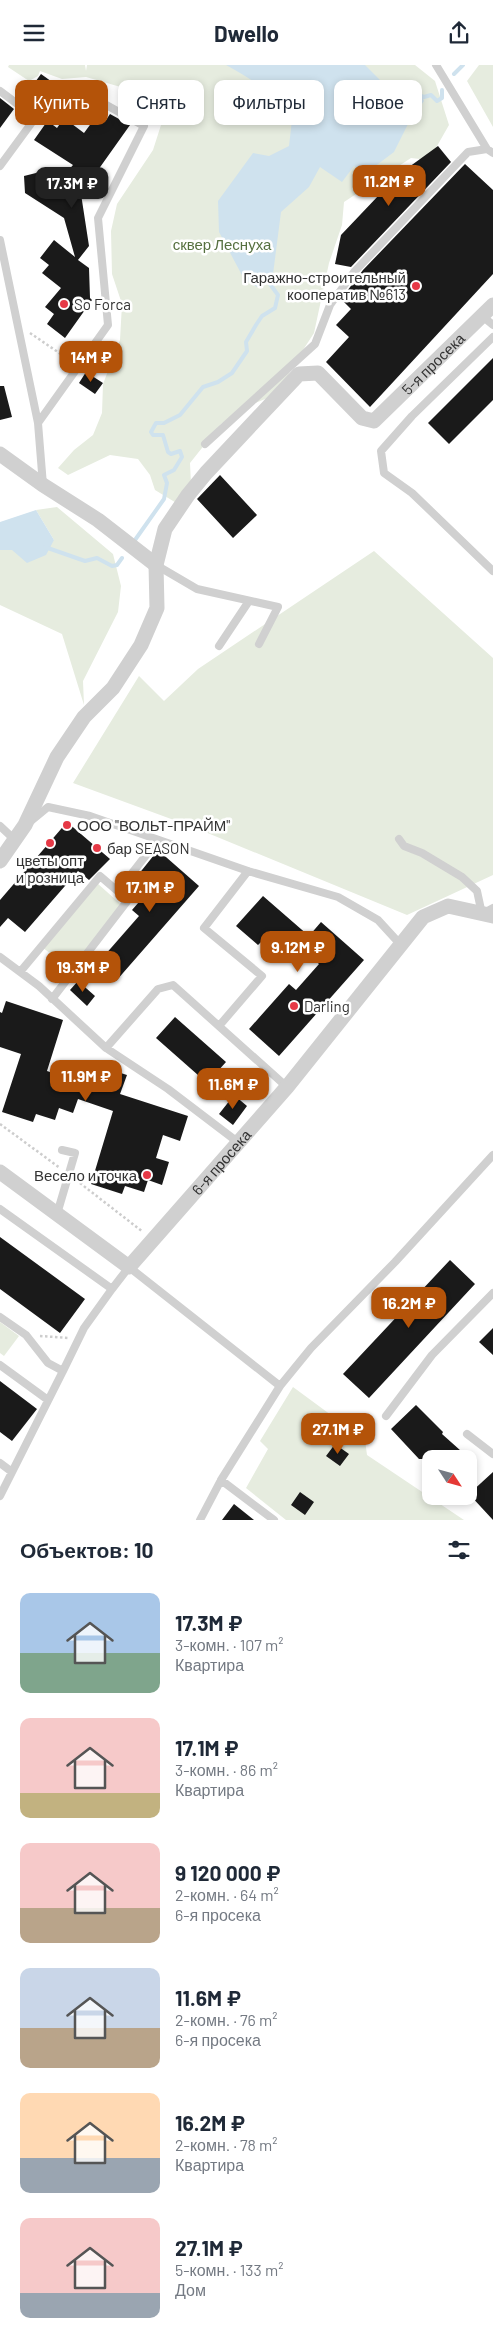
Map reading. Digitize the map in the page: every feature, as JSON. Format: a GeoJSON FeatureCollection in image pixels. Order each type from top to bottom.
{"type":"FeatureCollection","features":[{"type":"Feature","properties":{"kind":"street","name":"5-я просека"},"geometry":{"type":"LineString","coordinates":[[156,565],[165,529],[188,495],[299,374],[318,373],[362,418],[374,421],[488,321],[493,305]]}},
{"type":"Feature","properties":{"kind":"street"},"geometry":{"type":"LineString","coordinates":[[0,454],[43,485],[98,520],[156,565],[157,608],[141,645],[114,688],[84,717],[57,757],[26,825],[0,861]]}},
{"type":"Feature","properties":{"kind":"street","name":"6-я просека"},"geometry":{"type":"LineString","coordinates":[[129,1267],[239,1144],[287,1087],[423,917],[448,906],[489,913]]}},
{"type":"Feature","properties":{"kind":"street"},"geometry":{"type":"LineString","coordinates":[[0,1172],[129,1267]]}},
{"type":"Feature","properties":{"kind":"lane"},"geometry":{"type":"LineString","coordinates":[[205,444],[315,344],[330,305],[354,272],[468,152],[490,151],[436,65]]}},
{"type":"Feature","properties":{"kind":"lane"},"geometry":{"type":"LineString","coordinates":[[0,91],[15,102]]}},
{"type":"Feature","properties":{"kind":"lane"},"geometry":{"type":"LineString","coordinates":[[0,165],[32,121],[101,102],[144,126],[98,218],[108,325],[38,423]]}},
{"type":"Feature","properties":{"kind":"lane"},"geometry":{"type":"LineString","coordinates":[[0,240],[38,423],[43,485]]}},
{"type":"Feature","properties":{"kind":"lane"},"geometry":{"type":"LineString","coordinates":[[493,337],[380,451],[384,473],[412,493],[493,571]]}},
{"type":"Feature","properties":{"kind":"lane"},"geometry":{"type":"LineString","coordinates":[[156,565],[197,589],[278,607],[259,644]]}},
{"type":"Feature","properties":{"kind":"lane"},"geometry":{"type":"LineString","coordinates":[[218,646],[249,601]]}},
{"type":"Feature","properties":{"kind":"lane"},"geometry":{"type":"LineString","coordinates":[[26,825],[48,807],[90,816],[248,871],[338,897],[378,920],[400,944]]}},
{"type":"Feature","properties":{"kind":"lane"},"geometry":{"type":"LineString","coordinates":[[0,826],[16,841]]}},
{"type":"Feature","properties":{"kind":"lane"},"geometry":{"type":"LineString","coordinates":[[398,839],[404,846],[429,857],[462,877],[477,891],[489,913]]}},
{"type":"Feature","properties":{"kind":"lane"},"geometry":{"type":"LineString","coordinates":[[118,891],[158,840]]}},
{"type":"Feature","properties":{"kind":"lane"},"geometry":{"type":"LineString","coordinates":[[219,1026],[262,976],[204,928],[248,871]]}},
{"type":"Feature","properties":{"kind":"lane"},"geometry":{"type":"LineString","coordinates":[[20,972],[100,876],[118,891],[128,900],[52,999]]}},
{"type":"Feature","properties":{"kind":"lane"},"geometry":{"type":"LineString","coordinates":[[0,957],[52,999],[106,1048],[168,1089],[239,1144]]}},
{"type":"Feature","properties":{"kind":"lane"},"geometry":{"type":"LineString","coordinates":[[106,1048],[158,989],[173,985],[287,1087]]}},
{"type":"Feature","properties":{"kind":"lane"},"geometry":{"type":"LineString","coordinates":[[57,1214],[75,1153],[62,1150]]}},
{"type":"Feature","properties":{"kind":"lane"},"geometry":{"type":"LineString","coordinates":[[200,1520],[221,1480],[280,1386],[311,1348],[395,1262],[493,1155]]}},
{"type":"Feature","properties":{"kind":"lane"},"geometry":{"type":"LineString","coordinates":[[0,1209],[112,1289]]}},
{"type":"Feature","properties":{"kind":"lane"},"geometry":{"type":"LineString","coordinates":[[0,1496],[84,1328],[129,1267],[280,1386]]}},
{"type":"Feature","properties":{"kind":"lane"},"geometry":{"type":"LineString","coordinates":[[386,1416],[432,1355],[493,1293]]}},
{"type":"Feature","properties":{"kind":"lane"},"geometry":{"type":"LineString","coordinates":[[0,1317],[26,1335],[48,1363],[63,1371]]}},
{"type":"Feature","properties":{"kind":"lane"},"geometry":{"type":"LineString","coordinates":[[0,1365],[48,1400]]}},
{"type":"Feature","properties":{"kind":"lane"},"geometry":{"type":"LineString","coordinates":[[468,1435],[493,1453]]}},
{"type":"Feature","properties":{"kind":"lane"},"geometry":{"type":"LineString","coordinates":[[0,1463],[12,1472]]}},
{"type":"Feature","properties":{"kind":"lane"},"geometry":{"type":"LineString","coordinates":[[221,1480],[274,1520]]}},
{"type":"Feature","properties":{"kind":"path"},"geometry":{"type":"LineString","coordinates":[[18,325],[78,366]]}},
{"type":"Feature","properties":{"kind":"path"},"geometry":{"type":"LineString","coordinates":[[26,1335],[78,1339]]}},
{"type":"Feature","properties":{"kind":"green space","name":"сквер Леснуха"},"geometry":{"type":"Polygon","coordinates":[[[9,65],[85,65],[86,71],[87,65],[415,65],[435,81],[449,125],[429,160],[411,158],[344,202],[342,225],[329,263],[314,333],[292,367],[280,393],[245,407],[221,424],[190,463],[191,484],[178,504],[155,490],[150,475],[138,459],[110,455],[68,475],[58,468],[74,450],[93,435],[102,413],[103,384],[120,340],[122,304],[112,274],[111,231],[117,204],[153,150],[161,125],[204,125],[204,80],[118,80],[118,86],[108,83],[108,80],[96,80],[86,77],[62,79],[40,71],[38,76],[28,80],[8,67],[9,65]]]}},
{"type":"Feature","properties":{"kind":"green space"},"geometry":{"type":"Polygon","coordinates":[[[479,65],[493,65],[493,127],[467,81],[479,65]]]}},
{"type":"Feature","properties":{"kind":"green space"},"geometry":{"type":"Polygon","coordinates":[[[57,507],[113,554],[121,586],[118,612],[83,681],[84,705],[62,634],[0,605],[0,550],[12,550],[54,540],[36,510],[57,507]]]}},
{"type":"Feature","properties":{"kind":"green space"},"geometry":{"type":"Polygon","coordinates":[[[374,551],[493,658],[493,875],[407,915],[193,827],[73,783],[139,676],[164,701],[198,669],[374,551]]]}},
{"type":"Feature","properties":{"kind":"green space"},"geometry":{"type":"Polygon","coordinates":[[[97,883],[125,908],[77,973],[43,948],[97,883]]]}},
{"type":"Feature","properties":{"kind":"green space"},"geometry":{"type":"Polygon","coordinates":[[[0,1322],[19,1336],[4,1356],[0,1353],[0,1322]]]}},
{"type":"Feature","properties":{"kind":"green space"},"geometry":{"type":"Polygon","coordinates":[[[293,1387],[365,1440],[367,1455],[422,1492],[422,1505],[442,1505],[464,1520],[286,1520],[246,1488],[268,1449],[260,1441],[293,1387]]]}},
{"type":"Feature","properties":{"kind":"water"},"geometry":{"type":"Polygon","coordinates":[[[226,65],[365,65],[380,80],[334,80],[334,125],[408,125],[394,152],[366,173],[354,166],[342,182],[320,167],[309,187],[281,212],[272,282],[257,287],[244,279],[219,232],[218,201],[253,153],[269,156],[289,146],[291,125],[324,125],[324,80],[251,80],[226,65]]]}},
{"type":"Feature","properties":{"kind":"water"},"geometry":{"type":"Polygon","coordinates":[[[36,510],[54,540],[46,555],[27,563],[12,550],[0,550],[0,522],[36,510]]]}},
{"type":"Feature","properties":{"kind":"building"},"geometry":{"type":"Polygon","coordinates":[[[41,74],[49,80],[37,80],[41,74]]]}},
{"type":"Feature","properties":{"kind":"building"},"geometry":{"type":"Polygon","coordinates":[[[0,98],[14,109],[0,128],[0,98]]]}},
{"type":"Feature","properties":{"kind":"building"},"geometry":{"type":"Polygon","coordinates":[[[110,114],[118,118],[118,125],[130,125],[81,194],[89,246],[78,260],[89,268],[90,298],[92,300],[65,338],[47,324],[54,314],[45,307],[61,288],[42,273],[49,265],[40,258],[54,240],[75,257],[64,218],[25,193],[24,176],[40,172],[57,183],[73,165],[34,140],[45,125],[53,125],[57,128],[59,125],[73,125],[84,133],[90,125],[108,125],[110,114]]]}},
{"type":"Feature","properties":{"kind":"building"},"geometry":{"type":"Polygon","coordinates":[[[438,146],[451,162],[351,267],[335,264],[341,235],[398,175],[438,146]]]}},
{"type":"Feature","properties":{"kind":"building","name":"Гаражно-строительный кооператив №613"},"geometry":{"type":"Polygon","coordinates":[[[465,164],[493,190],[493,274],[370,407],[326,362],[349,337],[336,325],[351,309],[341,299],[363,270],[465,164]]]}},
{"type":"Feature","properties":{"kind":"building"},"geometry":{"type":"Polygon","coordinates":[[[493,358],[493,400],[449,444],[428,423],[493,358]]]}},
{"type":"Feature","properties":{"kind":"building"},"geometry":{"type":"Polygon","coordinates":[[[86,372],[103,383],[95,394],[79,383],[86,372]]]}},
{"type":"Feature","properties":{"kind":"building"},"geometry":{"type":"Polygon","coordinates":[[[0,386],[4,386],[12,417],[0,420],[0,386]]]}},
{"type":"Feature","properties":{"kind":"building"},"geometry":{"type":"Polygon","coordinates":[[[220,475],[257,515],[233,538],[197,499],[220,475]]]}},
{"type":"Feature","properties":{"kind":"building"},"geometry":{"type":"Polygon","coordinates":[[[67,822],[110,859],[89,880],[78,871],[25,932],[8,918],[0,927],[0,900],[67,822]]]}},
{"type":"Feature","properties":{"kind":"building"},"geometry":{"type":"Polygon","coordinates":[[[158,850],[199,886],[116,981],[97,964],[139,916],[132,910],[152,887],[138,875],[158,850]]]}},
{"type":"Feature","properties":{"kind":"building"},"geometry":{"type":"Polygon","coordinates":[[[263,896],[309,936],[321,922],[364,960],[279,1056],[249,1029],[289,984],[296,990],[319,964],[300,946],[288,959],[265,938],[258,945],[236,926],[263,896]]]}},
{"type":"Feature","properties":{"kind":"building"},"geometry":{"type":"Polygon","coordinates":[[[78,981],[95,996],[87,1006],[70,990],[78,981]]]}},
{"type":"Feature","properties":{"kind":"building"},"geometry":{"type":"Polygon","coordinates":[[[6,1001],[63,1020],[47,1071],[83,1083],[89,1063],[127,1075],[120,1094],[188,1116],[180,1141],[163,1135],[156,1158],[169,1162],[162,1185],[148,1180],[144,1192],[125,1186],[122,1194],[91,1184],[113,1111],[78,1099],[73,1113],[59,1108],[55,1120],[36,1114],[33,1122],[2,1112],[21,1054],[0,1047],[0,1012],[2,1013],[6,1001]]]}},
{"type":"Feature","properties":{"kind":"building"},"geometry":{"type":"Polygon","coordinates":[[[175,1017],[226,1062],[207,1083],[156,1038],[175,1017]]]}},
{"type":"Feature","properties":{"kind":"building"},"geometry":{"type":"Polygon","coordinates":[[[234,1095],[247,1106],[233,1125],[219,1114],[234,1095]]]}},
{"type":"Feature","properties":{"kind":"building"},"geometry":{"type":"Polygon","coordinates":[[[0,1237],[85,1299],[60,1333],[0,1289],[0,1237]]]}},
{"type":"Feature","properties":{"kind":"building"},"geometry":{"type":"Polygon","coordinates":[[[450,1260],[475,1284],[369,1398],[343,1374],[450,1260]]]}},
{"type":"Feature","properties":{"kind":"building"},"geometry":{"type":"Polygon","coordinates":[[[493,1328],[493,1355],[479,1342],[493,1328]]]}},
{"type":"Feature","properties":{"kind":"building"},"geometry":{"type":"Polygon","coordinates":[[[0,1381],[37,1409],[12,1441],[0,1432],[0,1381]]]}},
{"type":"Feature","properties":{"kind":"building"},"geometry":{"type":"Polygon","coordinates":[[[416,1405],[443,1432],[442,1434],[460,1450],[422,1450],[422,1459],[419,1459],[391,1429],[416,1405]]]}},
{"type":"Feature","properties":{"kind":"building"},"geometry":{"type":"Polygon","coordinates":[[[335,1444],[349,1454],[340,1466],[326,1456],[335,1444]]]}},
{"type":"Feature","properties":{"kind":"building"},"geometry":{"type":"Polygon","coordinates":[[[493,1472],[493,1520],[478,1504],[478,1486],[493,1472]]]}},
{"type":"Feature","properties":{"kind":"building"},"geometry":{"type":"Polygon","coordinates":[[[300,1492],[314,1502],[305,1515],[291,1505],[300,1492]]]}},
{"type":"Feature","properties":{"kind":"building"},"geometry":{"type":"Polygon","coordinates":[[[234,1504],[254,1520],[222,1520],[234,1504]]]}},
{"type":"Feature","properties":{"kind":"waterway"},"geometry":{"type":"LineString","coordinates":[[454,74],[463,65]]}},
{"type":"Feature","properties":{"kind":"waterway"},"geometry":{"type":"LineString","coordinates":[[422,96],[431,95],[437,101],[442,98],[442,90]]}},
{"type":"Feature","properties":{"kind":"waterway"},"geometry":{"type":"LineString","coordinates":[[135,540],[164,499],[167,483],[164,475],[174,470],[182,457],[180,451],[171,454],[168,452],[163,435],[153,435],[151,432],[156,423],[164,423],[180,415],[203,387],[218,382],[232,373],[247,351],[246,342],[256,325],[262,316],[275,308],[278,295],[267,280]]}},
{"type":"Feature","properties":{"kind":"waterway"},"geometry":{"type":"LineString","coordinates":[[45,547],[85,561],[97,558],[112,566],[117,565],[122,558]]}},
{"type":"Feature","properties":{"kind":"place","name":"Гаражно-строительный кооператив №613"},"geometry":{"type":"Point","coordinates":[416,286]}},
{"type":"Feature","properties":{"kind":"place","name":"So Forca"},"geometry":{"type":"Point","coordinates":[64,304]}},
{"type":"Feature","properties":{"kind":"place","name":"ООО \"ВОЛЬТ-ПРАЙМ\""},"geometry":{"type":"Point","coordinates":[67,825]}},
{"type":"Feature","properties":{"kind":"place","name":"цветы опт и розница"},"geometry":{"type":"Point","coordinates":[50,843]}},
{"type":"Feature","properties":{"kind":"place","name":"бар SEASON"},"geometry":{"type":"Point","coordinates":[97,848]}},
{"type":"Feature","properties":{"kind":"place","name":"Darling"},"geometry":{"type":"Point","coordinates":[294,1006]}},
{"type":"Feature","properties":{"kind":"place","name":"Весело и точка"},"geometry":{"type":"Point","coordinates":[147,1175]}}]}
